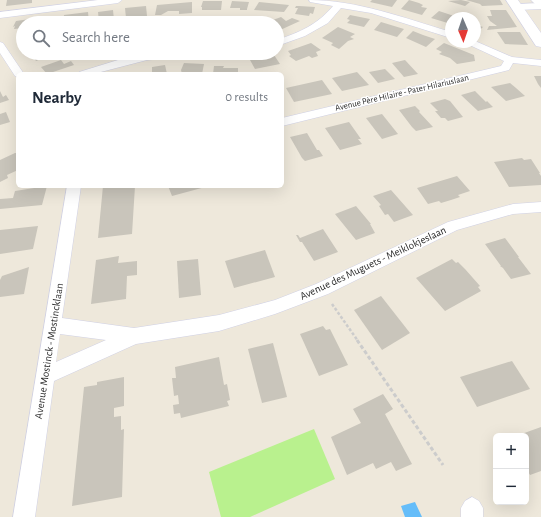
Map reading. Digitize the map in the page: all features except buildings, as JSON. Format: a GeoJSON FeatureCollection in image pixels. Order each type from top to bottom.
{"type":"FeatureCollection","features":[{"type":"Feature","properties":{"kind":"street"},"geometry":{"type":"LineString","coordinates":[[0,15],[118,0]]}},
{"type":"Feature","properties":{"kind":"street"},"geometry":{"type":"LineString","coordinates":[[313,0],[339,4],[402,19],[445,33]]}},
{"type":"Feature","properties":{"kind":"street"},"geometry":{"type":"LineString","coordinates":[[537,0],[541,5]]}},
{"type":"Feature","properties":{"kind":"street"},"geometry":{"type":"LineString","coordinates":[[515,3],[541,5]]}},
{"type":"Feature","properties":{"kind":"street"},"geometry":{"type":"LineString","coordinates":[[515,3],[541,43]]}},
{"type":"Feature","properties":{"kind":"street"},"geometry":{"type":"LineString","coordinates":[[284,40],[302,34],[325,21],[339,4]]}},
{"type":"Feature","properties":{"kind":"street"},"geometry":{"type":"LineString","coordinates":[[0,45],[18,72]]}},
{"type":"Feature","properties":{"kind":"street"},"geometry":{"type":"LineString","coordinates":[[481,47],[514,60],[525,63],[541,64]]}},
{"type":"Feature","properties":{"kind":"street","name":"Avenue Père Hilaire - Pater Hilariuslaan"},"geometry":{"type":"LineString","coordinates":[[284,122],[505,68],[520,55],[541,54]]}},
{"type":"Feature","properties":{"kind":"street"},"geometry":{"type":"LineString","coordinates":[[90,72],[129,60]]}},
{"type":"Feature","properties":{"kind":"street","name":"Avenue Mostinck - Mostincklaan"},"geometry":{"type":"LineString","coordinates":[[24,517],[74,188]]}},
{"type":"Feature","properties":{"kind":"street","name":"Avenue des Muguets - Meiklokjeslaan"},"geometry":{"type":"LineString","coordinates":[[52,326],[135,336],[219,324],[275,307],[322,289],[453,226],[513,209],[541,207]]}},
{"type":"Feature","properties":{"kind":"street","name":"Avenue des Muguets - Meiklokjeslaan"},"geometry":{"type":"LineString","coordinates":[[45,376],[135,336]]}},
{"type":"Feature","properties":{"kind":"path"},"geometry":{"type":"LineString","coordinates":[[332,304],[443,465]]}},
{"type":"Feature","properties":{"kind":"green space"},"geometry":{"type":"Polygon","coordinates":[[[314,429],[335,479],[250,517],[221,517],[209,472],[314,429]]]}},
{"type":"Feature","properties":{"kind":"water"},"geometry":{"type":"Polygon","coordinates":[[[415,502],[422,517],[405,517],[401,506],[415,502]]]}}]}
